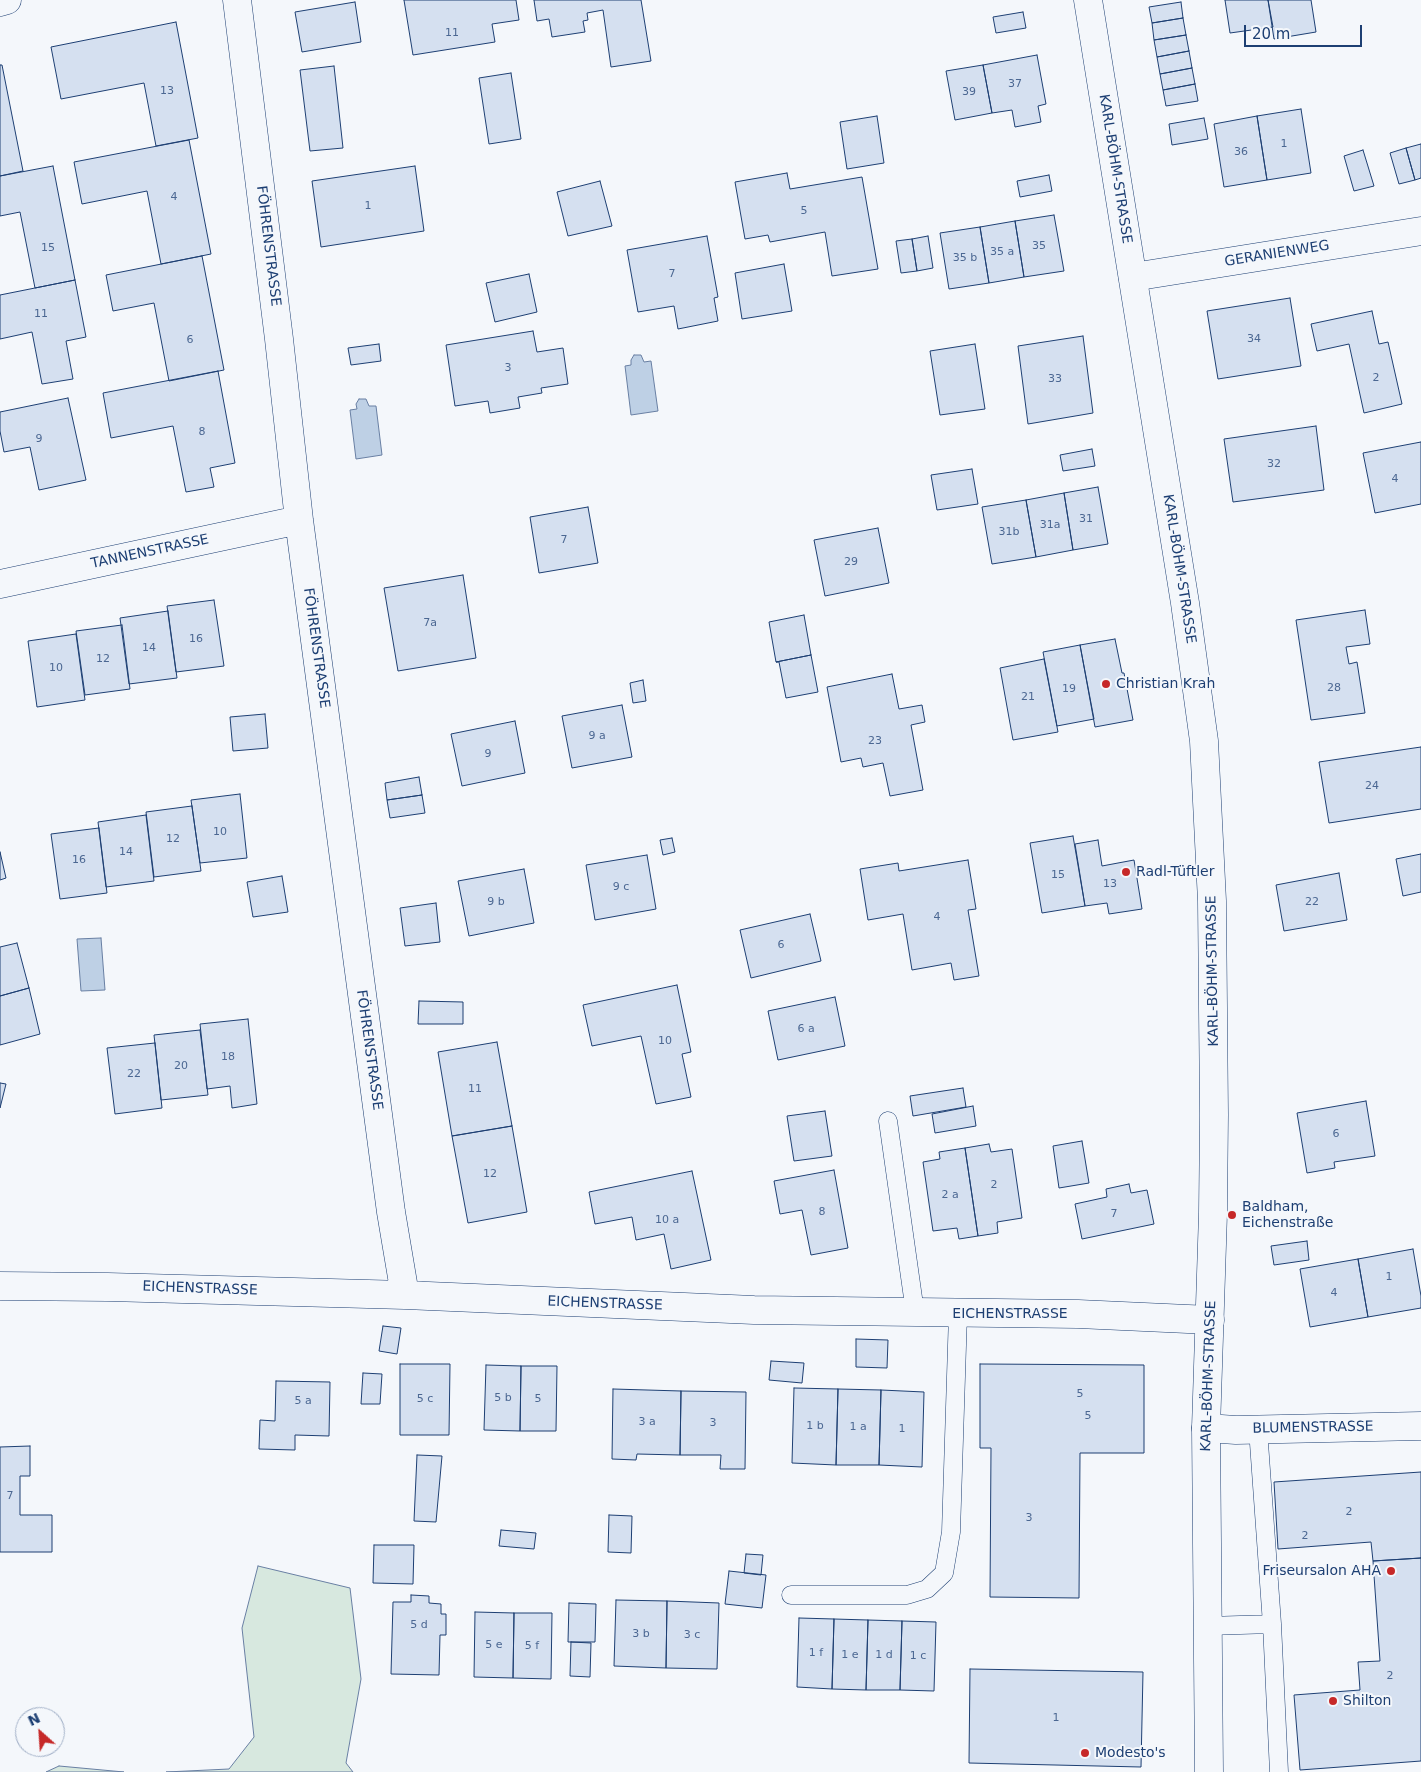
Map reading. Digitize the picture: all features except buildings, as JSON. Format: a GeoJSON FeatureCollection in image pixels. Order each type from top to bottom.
{"type":"FeatureCollection","features":[{"type":"Feature","properties":{"kind":"street"},"geometry":{"type":"LineString","coordinates":[[0,2],[8,0]]}},
{"type":"Feature","properties":{"kind":"street","name":"FÖHRENSTRASSE"},"geometry":{"type":"LineString","coordinates":[[237,0],[278,330],[299,520],[391,1212],[405,1295]]}},
{"type":"Feature","properties":{"kind":"street","name":"KARL-BÖHM-STRASSE"},"geometry":{"type":"LineString","coordinates":[[1088,0],[1183,593],[1204,741],[1212,900],[1214,1115],[1206,1428],[1209,1772]]}},
{"type":"Feature","properties":{"kind":"street","name":"GERANIENWEG"},"geometry":{"type":"LineString","coordinates":[[1132,277],[1421,232]]}},
{"type":"Feature","properties":{"kind":"street","name":"TANNENSTRASSE"},"geometry":{"type":"LineString","coordinates":[[0,584],[299,520]]}},
{"type":"Feature","properties":{"kind":"street","name":"EICHENSTRASSE"},"geometry":{"type":"LineString","coordinates":[[0,1286],[405,1295],[754,1310],[1078,1314],[1210,1320]]}},
{"type":"Feature","properties":{"kind":"street","name":"BLUMENSTRASSE"},"geometry":{"type":"LineString","coordinates":[[1206,1428],[1236,1430],[1421,1426]]}},
{"type":"Feature","properties":{"kind":"lane"},"geometry":{"type":"LineString","coordinates":[[888,1121],[915,1312]]}},
{"type":"Feature","properties":{"kind":"lane"},"geometry":{"type":"LineString","coordinates":[[791,1595],[907,1595],[927,1589],[944,1573],[951,1532],[958,1314]]}},
{"type":"Feature","properties":{"kind":"lane"},"geometry":{"type":"LineString","coordinates":[[1258,1429],[1272,1624],[1279,1772]]}},
{"type":"Feature","properties":{"kind":"lane"},"geometry":{"type":"LineString","coordinates":[[1208,1626],[1272,1624]]}},
{"type":"Feature","properties":{"kind":"shaded area"},"geometry":{"type":"Polygon","coordinates":[[[258,1566],[350,1588],[361,1679],[346,1763],[353,1772],[166,1772],[229,1769],[254,1737],[242,1628],[258,1566]]]}},
{"type":"Feature","properties":{"kind":"shaded area"},"geometry":{"type":"Polygon","coordinates":[[[59,1766],[124,1772],[46,1772],[59,1766]]]}},
{"type":"Feature","properties":{"kind":"water"},"geometry":{"type":"Polygon","coordinates":[[[634,355],[641,355],[644,362],[651,361],[658,411],[631,415],[625,366],[631,365],[634,355]]]}},
{"type":"Feature","properties":{"kind":"water"},"geometry":{"type":"Polygon","coordinates":[[[359,399],[366,399],[369,406],[376,406],[382,455],[356,459],[350,410],[357,409],[356,404],[359,399]]]}},
{"type":"Feature","properties":{"kind":"water"},"geometry":{"type":"Polygon","coordinates":[[[101,938],[105,990],[81,991],[77,939],[101,938]]]}},
{"type":"Feature","properties":{"kind":"place","name":"Christian Krah"},"geometry":{"type":"Point","coordinates":[1106,684]}},
{"type":"Feature","properties":{"kind":"place","name":"Radl-Tüftler"},"geometry":{"type":"Point","coordinates":[1126,872]}},
{"type":"Feature","properties":{"kind":"place","name":"Baldham, Eichenstraße"},"geometry":{"type":"Point","coordinates":[1232,1215]}},
{"type":"Feature","properties":{"kind":"place","name":"Friseursalon AHA"},"geometry":{"type":"Point","coordinates":[1391,1571]}},
{"type":"Feature","properties":{"kind":"place","name":"Shilton"},"geometry":{"type":"Point","coordinates":[1333,1701]}},
{"type":"Feature","properties":{"kind":"place","name":"Modesto's"},"geometry":{"type":"Point","coordinates":[1085,1753]}}]}
